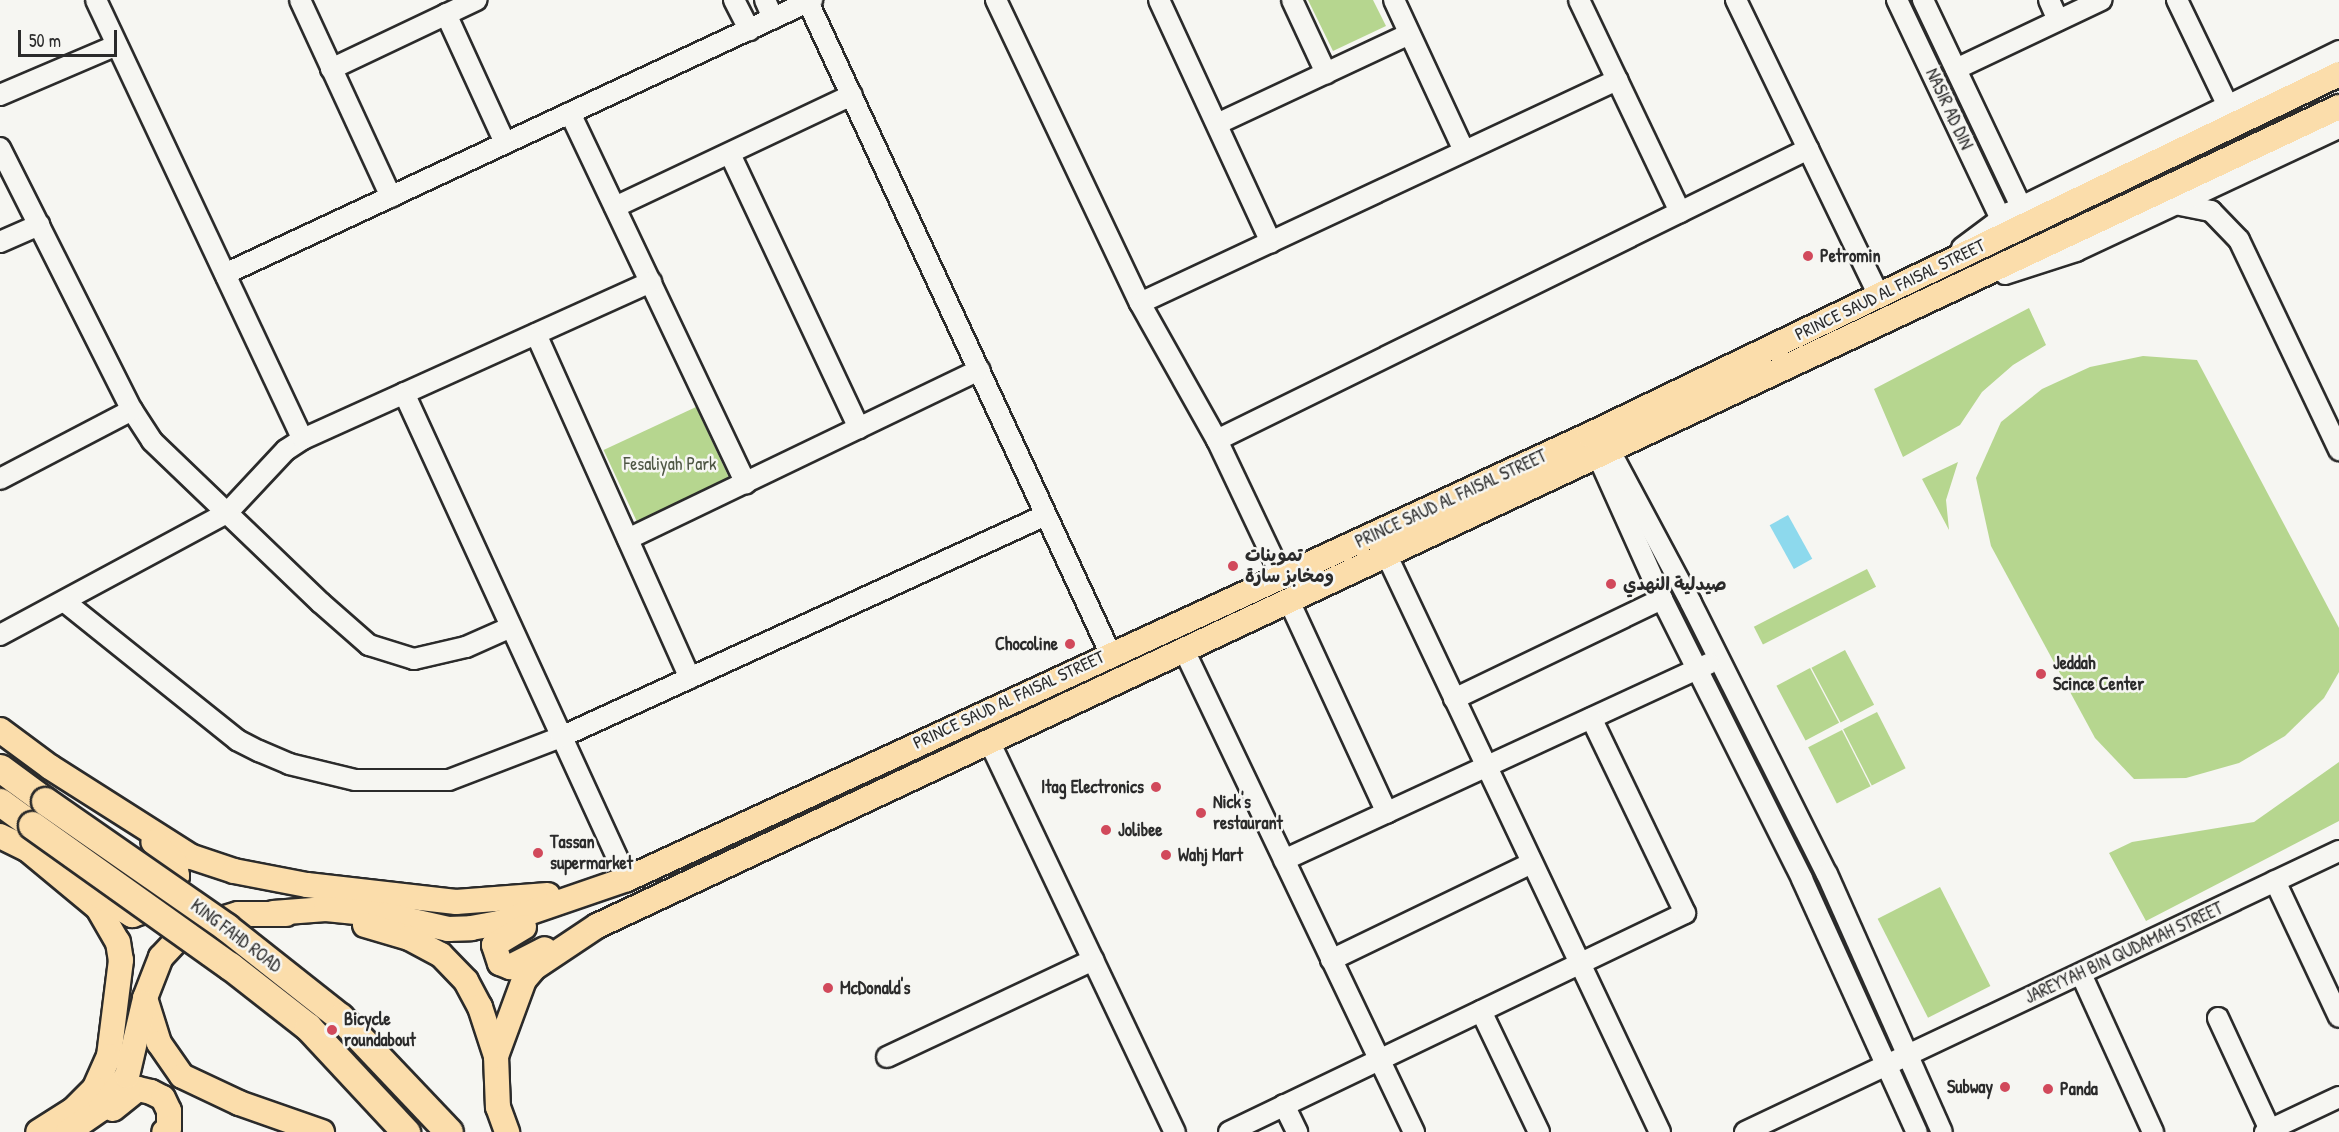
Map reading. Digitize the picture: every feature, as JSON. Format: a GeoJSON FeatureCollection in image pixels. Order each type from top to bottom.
{"type":"FeatureCollection","features":[{"type":"Feature","properties":{"kind":"highway","name":"KING FAHD ROAD"},"geometry":{"type":"LineString","coordinates":[[0,768],[226,927],[340,1017],[449,1132]]}},
{"type":"Feature","properties":{"kind":"highway","name":"KING FAHD ROAD"},"geometry":{"type":"LineString","coordinates":[[0,802],[29,837],[230,966],[308,1027],[406,1132]]}},
{"type":"Feature","properties":{"kind":"main road","name":"PRINCE SAUD AL FAISAL STREET"},"geometry":{"type":"LineString","coordinates":[[496,1056],[524,980],[534,968],[597,926],[1184,650],[1388,558],[1879,296],[2339,74]]}},
{"type":"Feature","properties":{"kind":"main road","name":"PRINCE SAUD AL FAISAL STREET"},"geometry":{"type":"LineString","coordinates":[[273,913],[326,909],[386,915],[448,928],[471,928],[499,923],[627,879],[1110,653],[1282,577],[1598,447],[1956,289],[2339,107]]}},
{"type":"Feature","properties":{"kind":"main road"},"geometry":{"type":"LineString","coordinates":[[0,730],[192,857],[234,871],[307,885],[456,902],[494,902],[532,898],[627,879]]}},
{"type":"Feature","properties":{"kind":"main road"},"geometry":{"type":"LineString","coordinates":[[0,836],[29,837],[121,910],[132,915],[159,906],[177,876],[175,863],[93,793]]}},
{"type":"Feature","properties":{"kind":"main road"},"geometry":{"type":"LineString","coordinates":[[29,837],[98,908],[118,942],[121,960],[109,1056],[94,1089],[73,1110],[38,1132]]}},
{"type":"Feature","properties":{"kind":"main road"},"geometry":{"type":"LineString","coordinates":[[597,926],[510,967],[495,958],[494,945],[498,939],[627,879]]}},
{"type":"Feature","properties":{"kind":"main road"},"geometry":{"type":"LineString","coordinates":[[68,1132],[101,1109],[127,1076],[145,998],[161,957],[178,939],[199,926],[238,914],[273,913],[343,918],[409,938],[441,955],[466,981],[480,1007],[496,1056],[498,1107],[507,1132]]}},
{"type":"Feature","properties":{"kind":"main road"},"geometry":{"type":"LineString","coordinates":[[145,998],[159,1044],[182,1076],[218,1095],[322,1132]]}},
{"type":"Feature","properties":{"kind":"main road"},"geometry":{"type":"LineString","coordinates":[[87,1132],[138,1089],[163,1098],[170,1111],[169,1128],[164,1132]]}},
{"type":"Feature","properties":{"kind":"street"},"geometry":{"type":"LineString","coordinates":[[96,0],[303,439]]}},
{"type":"Feature","properties":{"kind":"street"},"geometry":{"type":"LineString","coordinates":[[300,0],[391,197]]}},
{"type":"Feature","properties":{"kind":"street"},"geometry":{"type":"LineString","coordinates":[[332,69],[476,0]]}},
{"type":"Feature","properties":{"kind":"street"},"geometry":{"type":"LineString","coordinates":[[734,0],[748,30]]}},
{"type":"Feature","properties":{"kind":"street"},"geometry":{"type":"LineString","coordinates":[[765,0],[773,18]]}},
{"type":"Feature","properties":{"kind":"street"},"geometry":{"type":"LineString","coordinates":[[996,0],[1140,303],[1217,440],[1282,577]]}},
{"type":"Feature","properties":{"kind":"street"},"geometry":{"type":"LineString","coordinates":[[1159,0],[1271,242]]}},
{"type":"Feature","properties":{"kind":"street"},"geometry":{"type":"LineString","coordinates":[[1292,0],[1326,73]]}},
{"type":"Feature","properties":{"kind":"street"},"geometry":{"type":"LineString","coordinates":[[1394,0],[1464,152]]}},
{"type":"Feature","properties":{"kind":"street"},"geometry":{"type":"LineString","coordinates":[[1579,0],[1680,212]]}},
{"type":"Feature","properties":{"kind":"street"},"geometry":{"type":"LineString","coordinates":[[1736,0],[1879,296]]}},
{"type":"Feature","properties":{"kind":"street","name":"NASIR AD DIN"},"geometry":{"type":"LineString","coordinates":[[1897,0],[2001,219]]}},
{"type":"Feature","properties":{"kind":"street","name":"NASIR AD DIN"},"geometry":{"type":"LineString","coordinates":[[1923,0],[2021,206]]}},
{"type":"Feature","properties":{"kind":"street"},"geometry":{"type":"LineString","coordinates":[[2049,0],[2058,20]]}},
{"type":"Feature","properties":{"kind":"street"},"geometry":{"type":"LineString","coordinates":[[1956,69],[2101,0]]}},
{"type":"Feature","properties":{"kind":"street"},"geometry":{"type":"LineString","coordinates":[[2177,0],[2228,106]]}},
{"type":"Feature","properties":{"kind":"street"},"geometry":{"type":"LineString","coordinates":[[225,274],[810,1],[1110,653]]}},
{"type":"Feature","properties":{"kind":"street"},"geometry":{"type":"LineString","coordinates":[[446,14],[505,144]]}},
{"type":"Feature","properties":{"kind":"street"},"geometry":{"type":"LineString","coordinates":[[1216,124],[1409,34]]}},
{"type":"Feature","properties":{"kind":"street"},"geometry":{"type":"LineString","coordinates":[[0,95],[117,45]]}},
{"type":"Feature","properties":{"kind":"street"},"geometry":{"type":"LineString","coordinates":[[1936,268],[2021,206],[2339,51]]}},
{"type":"Feature","properties":{"kind":"street"},"geometry":{"type":"LineString","coordinates":[[1140,303],[1617,80]]}},
{"type":"Feature","properties":{"kind":"street"},"geometry":{"type":"LineString","coordinates":[[615,207],[852,95]]}},
{"type":"Feature","properties":{"kind":"street"},"geometry":{"type":"LineString","coordinates":[[570,113],[746,483]]}},
{"type":"Feature","properties":{"kind":"street"},"geometry":{"type":"LineString","coordinates":[[1956,289],[2076,251],[2339,128]]}},
{"type":"Feature","properties":{"kind":"street"},"geometry":{"type":"LineString","coordinates":[[0,148],[132,410],[152,441],[228,513],[369,645],[414,659],[466,647],[511,627]]}},
{"type":"Feature","properties":{"kind":"street"},"geometry":{"type":"LineString","coordinates":[[1217,440],[1808,149]]}},
{"type":"Feature","properties":{"kind":"street"},"geometry":{"type":"LineString","coordinates":[[730,154],[859,428]]}},
{"type":"Feature","properties":{"kind":"street"},"geometry":{"type":"LineString","coordinates":[[2175,204],[2211,211],[2239,240],[2339,450]]}},
{"type":"Feature","properties":{"kind":"street"},"geometry":{"type":"LineString","coordinates":[[0,242],[39,225]]}},
{"type":"Feature","properties":{"kind":"street"},"geometry":{"type":"LineString","coordinates":[[0,635],[228,513],[286,450],[303,439],[651,282]]}},
{"type":"Feature","properties":{"kind":"street"},"geometry":{"type":"LineString","coordinates":[[536,334],[690,678]]}},
{"type":"Feature","properties":{"kind":"street"},"geometry":{"type":"LineString","coordinates":[[628,539],[979,370]]}},
{"type":"Feature","properties":{"kind":"street"},"geometry":{"type":"LineString","coordinates":[[404,393],[627,879]]}},
{"type":"Feature","properties":{"kind":"street"},"geometry":{"type":"LineString","coordinates":[[0,479],[132,410]]}},
{"type":"Feature","properties":{"kind":"street"},"geometry":{"type":"LineString","coordinates":[[1598,447],[1662,599],[1769,811],[1917,1132]]}},
{"type":"Feature","properties":{"kind":"street"},"geometry":{"type":"LineString","coordinates":[[1598,447],[1719,659],[1789,799],[1909,1053],[1942,1132]]}},
{"type":"Feature","properties":{"kind":"street"},"geometry":{"type":"LineString","coordinates":[[65,602],[237,740],[289,764],[326,776],[394,782],[449,780],[561,737],[1046,514]]}},
{"type":"Feature","properties":{"kind":"street"},"geometry":{"type":"LineString","coordinates":[[1388,558],[1660,1132]]}},
{"type":"Feature","properties":{"kind":"street"},"geometry":{"type":"LineString","coordinates":[[1454,699],[1662,599]]}},
{"type":"Feature","properties":{"kind":"street"},"geometry":{"type":"LineString","coordinates":[[1290,603],[1387,813]]}},
{"type":"Feature","properties":{"kind":"street"},"geometry":{"type":"LineString","coordinates":[[1184,650],[1414,1132]]}},
{"type":"Feature","properties":{"kind":"street"},"geometry":{"type":"LineString","coordinates":[[1284,860],[1719,659]]}},
{"type":"Feature","properties":{"kind":"street"},"geometry":{"type":"LineString","coordinates":[[1229,1132],[1685,913],[1591,718]]}},
{"type":"Feature","properties":{"kind":"street"},"geometry":{"type":"LineString","coordinates":[[990,743],[1175,1132]]}},
{"type":"Feature","properties":{"kind":"street"},"geometry":{"type":"LineString","coordinates":[[1769,811],[1789,799]]}},
{"type":"Feature","properties":{"kind":"street","name":"JAREYYAH BIN QUDAMAH STREET"},"geometry":{"type":"LineString","coordinates":[[1745,1132],[2339,851]]}},
{"type":"Feature","properties":{"kind":"street"},"geometry":{"type":"LineString","coordinates":[[1331,960],[1532,863]]}},
{"type":"Feature","properties":{"kind":"street"},"geometry":{"type":"LineString","coordinates":[[2275,881],[2339,1017]]}},
{"type":"Feature","properties":{"kind":"street"},"geometry":{"type":"LineString","coordinates":[[887,1057],[1093,960]]}},
{"type":"Feature","properties":{"kind":"street"},"geometry":{"type":"LineString","coordinates":[[2081,974],[2153,1132]]}},
{"type":"Feature","properties":{"kind":"street"},"geometry":{"type":"LineString","coordinates":[[1481,1011],[1539,1132]]}},
{"type":"Feature","properties":{"kind":"street"},"geometry":{"type":"LineString","coordinates":[[2218,1018],[2268,1131],[2339,1097]]}},
{"type":"Feature","properties":{"kind":"street"},"geometry":{"type":"LineString","coordinates":[[1284,1105],[1297,1132]]}},
{"type":"Feature","properties":{"kind":"green space"},"geometry":{"type":"Polygon","coordinates":[[[1308,0],[1373,0],[1386,26],[1333,51],[1308,0]]]}},
{"type":"Feature","properties":{"kind":"green space"},"geometry":{"type":"Polygon","coordinates":[[[2029,308],[2046,345],[2013,365],[1982,392],[1960,425],[1903,457],[1874,389],[2029,308]]]}},
{"type":"Feature","properties":{"kind":"green space"},"geometry":{"type":"Polygon","coordinates":[[[2143,356],[2197,360],[2339,628],[2339,672],[2324,698],[2285,736],[2239,763],[2186,778],[2134,779],[2095,738],[1991,546],[1976,478],[2001,422],[2042,389],[2090,367],[2143,356]]]}},
{"type":"Feature","properties":{"kind":"green space","name":"Fesaliyah Park"},"geometry":{"type":"Polygon","coordinates":[[[696,407],[731,481],[638,524],[604,450],[696,407]]]}},
{"type":"Feature","properties":{"kind":"green space"},"geometry":{"type":"Polygon","coordinates":[[[1958,462],[1946,500],[1949,530],[1922,479],[1958,462]]]}},
{"type":"Feature","properties":{"kind":"green space"},"geometry":{"type":"Polygon","coordinates":[[[1867,569],[1876,587],[1763,644],[1754,627],[1867,569]]]}},
{"type":"Feature","properties":{"kind":"green space"},"geometry":{"type":"Polygon","coordinates":[[[1845,650],[1874,705],[1841,723],[1811,668],[1845,650]]]}},
{"type":"Feature","properties":{"kind":"green space"},"geometry":{"type":"Polygon","coordinates":[[[1810,668],[1839,723],[1806,741],[1776,686],[1810,668]]]}},
{"type":"Feature","properties":{"kind":"green space"},"geometry":{"type":"Polygon","coordinates":[[[1877,712],[1906,768],[1872,785],[1843,729],[1877,712]]]}},
{"type":"Feature","properties":{"kind":"green space"},"geometry":{"type":"Polygon","coordinates":[[[1842,730],[1871,786],[1837,803],[1808,747],[1842,730]]]}},
{"type":"Feature","properties":{"kind":"green space"},"geometry":{"type":"Polygon","coordinates":[[[2339,762],[2339,821],[2146,921],[2109,853],[2132,842],[2254,822],[2339,762]]]}},
{"type":"Feature","properties":{"kind":"green space"},"geometry":{"type":"Polygon","coordinates":[[[1940,887],[1990,986],[1928,1018],[1878,919],[1940,887]]]}},
{"type":"Feature","properties":{"kind":"water"},"geometry":{"type":"Polygon","coordinates":[[[1788,515],[1812,559],[1794,569],[1770,525],[1788,515]]]}},
{"type":"Feature","properties":{"kind":"place","name":"Petromin"},"geometry":{"type":"Point","coordinates":[1808,256]}},
{"type":"Feature","properties":{"kind":"place","name":"تموينات ومخابز سارة"},"geometry":{"type":"Point","coordinates":[1233,566]}},
{"type":"Feature","properties":{"kind":"place","name":"صيدلية النهدي"},"geometry":{"type":"Point","coordinates":[1611,584]}},
{"type":"Feature","properties":{"kind":"place","name":"Chocoline"},"geometry":{"type":"Point","coordinates":[1070,644]}},
{"type":"Feature","properties":{"kind":"place","name":"Jeddah Scince Center"},"geometry":{"type":"Point","coordinates":[2041,674]}},
{"type":"Feature","properties":{"kind":"place","name":"Itag Electronics"},"geometry":{"type":"Point","coordinates":[1156,787]}},
{"type":"Feature","properties":{"kind":"place","name":"Nick's restaurant"},"geometry":{"type":"Point","coordinates":[1201,813]}},
{"type":"Feature","properties":{"kind":"place","name":"Jolibee"},"geometry":{"type":"Point","coordinates":[1106,830]}},
{"type":"Feature","properties":{"kind":"place","name":"Tassan supermarket"},"geometry":{"type":"Point","coordinates":[538,853]}},
{"type":"Feature","properties":{"kind":"place","name":"Wahj Mart"},"geometry":{"type":"Point","coordinates":[1166,855]}},
{"type":"Feature","properties":{"kind":"place","name":"McDonald's"},"geometry":{"type":"Point","coordinates":[828,988]}},
{"type":"Feature","properties":{"kind":"place","name":"Bicycle roundabout"},"geometry":{"type":"Point","coordinates":[332,1030]}},
{"type":"Feature","properties":{"kind":"place","name":"Subway"},"geometry":{"type":"Point","coordinates":[2005,1087]}},
{"type":"Feature","properties":{"kind":"place","name":"Panda"},"geometry":{"type":"Point","coordinates":[2048,1089]}}]}
